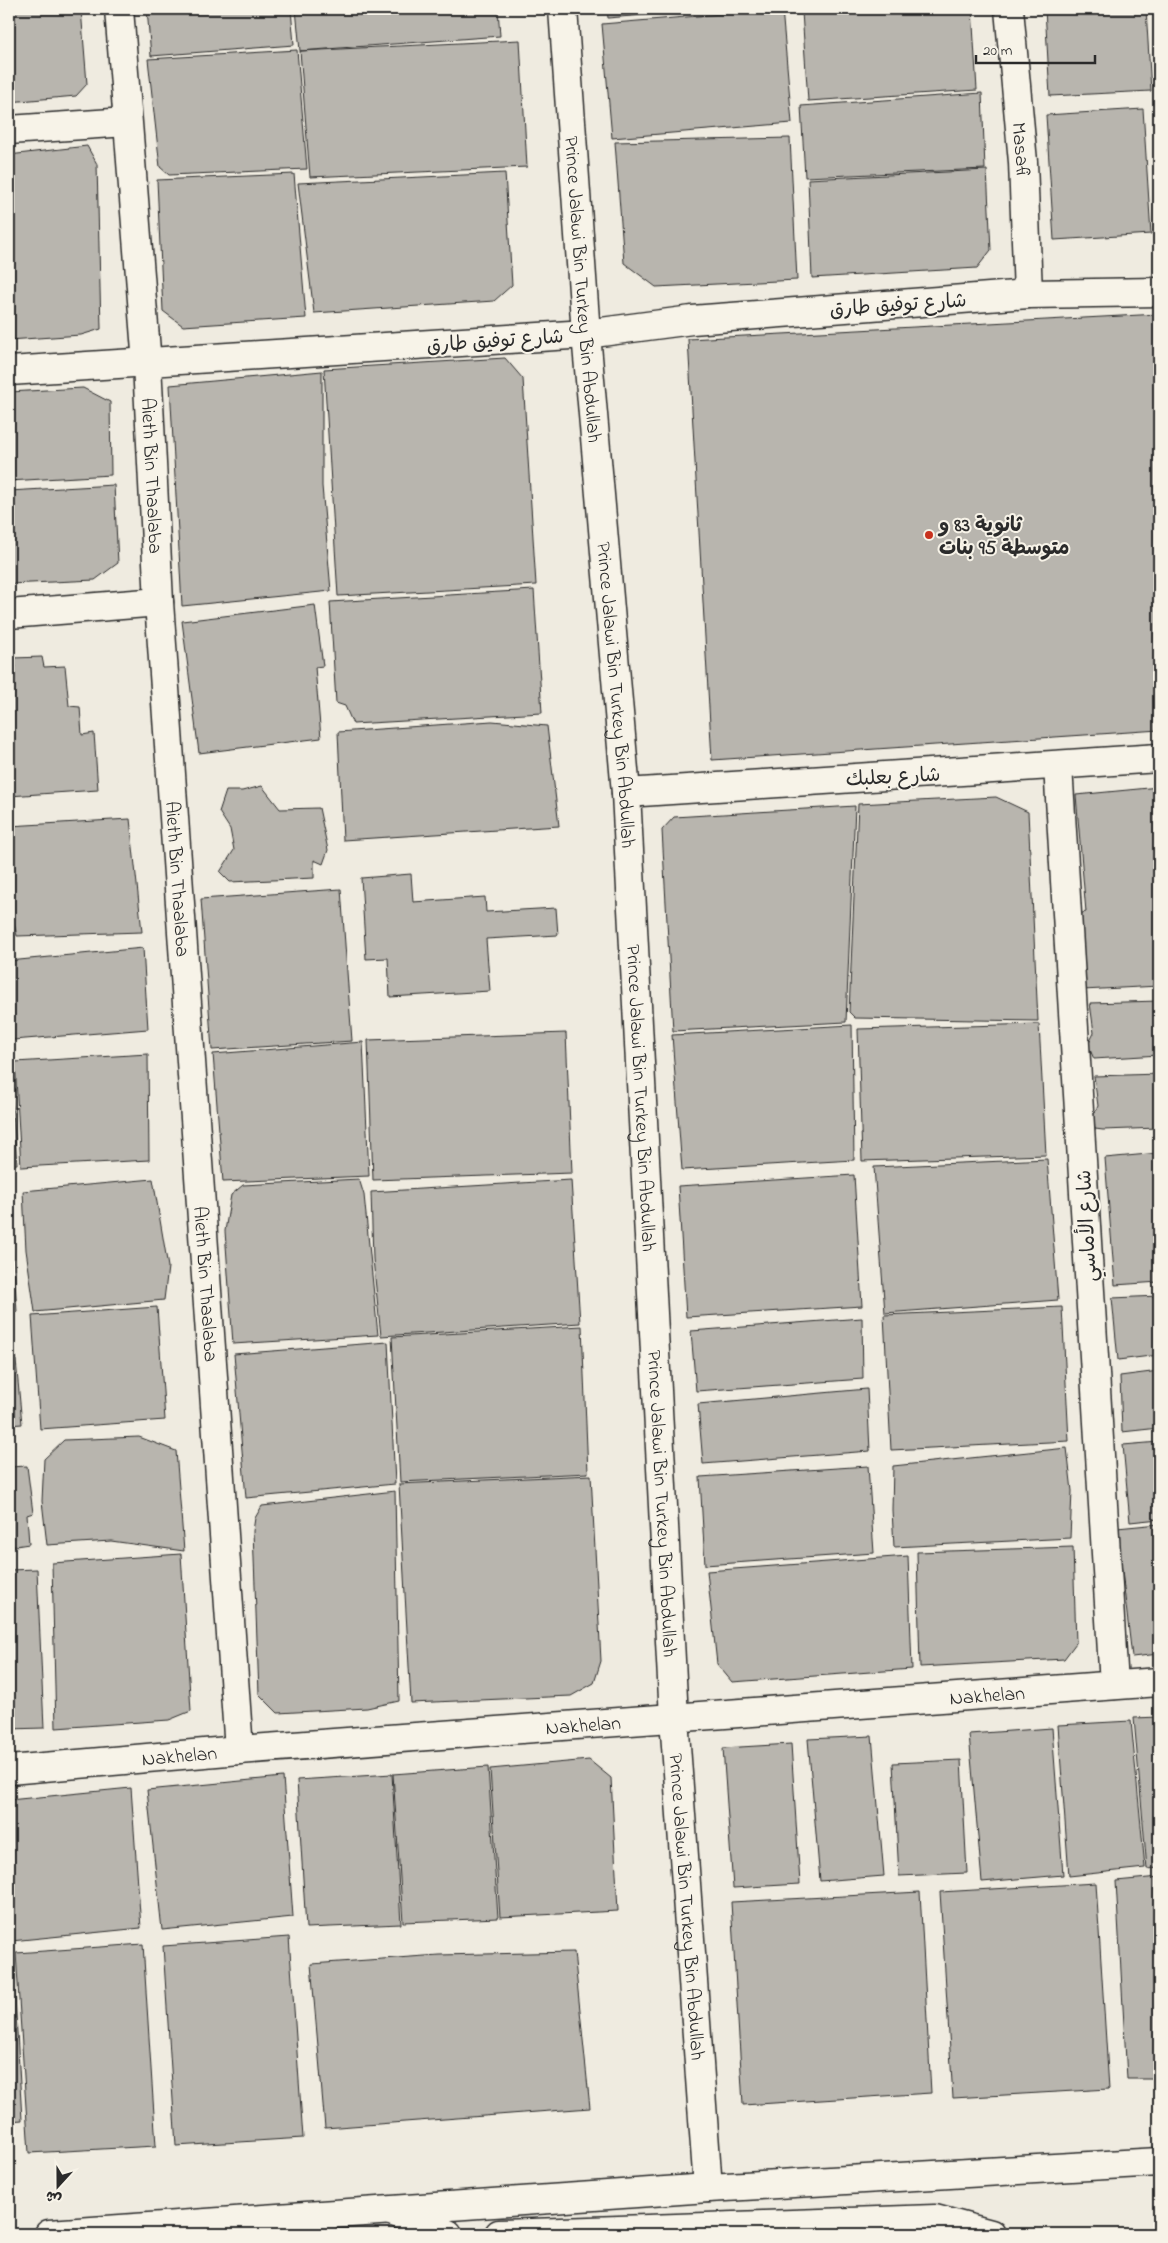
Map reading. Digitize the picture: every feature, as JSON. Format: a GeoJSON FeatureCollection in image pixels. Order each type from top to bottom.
{"type":"FeatureCollection","features":[{"type":"Feature","properties":{"kind":"street","name":"Aieth Bin Thaalaba"},"geometry":{"type":"LineString","coordinates":[[119,9],[147,364],[159,602],[239,1750]]}},
{"type":"Feature","properties":{"kind":"street","name":"Prince Jalawi Bin Turkey Bin Abdullah"},"geometry":{"type":"LineString","coordinates":[[563,9],[586,334],[626,793],[674,1718],[708,2188]]}},
{"type":"Feature","properties":{"kind":"street","name":"Masafi"},"geometry":{"type":"LineString","coordinates":[[1010,9],[1023,162],[1028,294]]}},
{"type":"Feature","properties":{"kind":"street"},"geometry":{"type":"LineString","coordinates":[[9,130],[127,122]]}},
{"type":"Feature","properties":{"kind":"street","name":"شارع توفيق طارق"},"geometry":{"type":"LineString","coordinates":[[9,372],[586,334],[683,321],[1028,294],[1159,292]]}},
{"type":"Feature","properties":{"kind":"street"},"geometry":{"type":"LineString","coordinates":[[9,614],[159,602]]}},
{"type":"Feature","properties":{"kind":"street","name":"شارع بعلبك"},"geometry":{"type":"LineString","coordinates":[[626,793],[1159,758]]}},
{"type":"Feature","properties":{"kind":"street","name":"شارع الأماسي"},"geometry":{"type":"LineString","coordinates":[[1058,766],[1114,1685]]}},
{"type":"Feature","properties":{"kind":"street","name":"Nakhelan"},"geometry":{"type":"LineString","coordinates":[[9,1770],[239,1750],[1159,1682]]}},
{"type":"Feature","properties":{"kind":"street"},"geometry":{"type":"LineString","coordinates":[[49,2234],[708,2188],[1159,2162]]}},
{"type":"Feature","properties":{"kind":"street"},"geometry":{"type":"LineString","coordinates":[[391,2211],[448,2234]]}},
{"type":"Feature","properties":{"kind":"street"},"geometry":{"type":"LineString","coordinates":[[499,2234],[935,2219],[991,2234]]}},
{"type":"Feature","properties":{"kind":"building"},"geometry":{"type":"Polygon","coordinates":[[[9,9],[81,9],[87,84],[76,96],[9,102],[9,9]]]}},
{"type":"Feature","properties":{"kind":"building"},"geometry":{"type":"Polygon","coordinates":[[[147,9],[291,9],[294,45],[151,56],[147,9]]]}},
{"type":"Feature","properties":{"kind":"building"},"geometry":{"type":"Polygon","coordinates":[[[296,9],[498,9],[500,36],[300,51],[296,9]]]}},
{"type":"Feature","properties":{"kind":"building"},"geometry":{"type":"Polygon","coordinates":[[[607,9],[716,9],[608,18],[607,9]]]}},
{"type":"Feature","properties":{"kind":"building"},"geometry":{"type":"Polygon","coordinates":[[[782,9],[792,123],[612,138],[602,24],[782,9]]]}},
{"type":"Feature","properties":{"kind":"building"},"geometry":{"type":"Polygon","coordinates":[[[855,9],[972,9],[977,90],[808,101],[802,12],[855,9]]]}},
{"type":"Feature","properties":{"kind":"building"},"geometry":{"type":"Polygon","coordinates":[[[1045,9],[1146,9],[1151,91],[1050,96],[1045,9]]]}},
{"type":"Feature","properties":{"kind":"building"},"geometry":{"type":"Polygon","coordinates":[[[520,40],[527,167],[310,177],[300,51],[520,40]]]}},
{"type":"Feature","properties":{"kind":"building"},"geometry":{"type":"Polygon","coordinates":[[[297,50],[307,169],[169,175],[160,167],[148,59],[297,50]]]}},
{"type":"Feature","properties":{"kind":"building"},"geometry":{"type":"Polygon","coordinates":[[[982,93],[985,169],[805,177],[801,106],[982,93]]]}},
{"type":"Feature","properties":{"kind":"building"},"geometry":{"type":"Polygon","coordinates":[[[1143,109],[1151,234],[1054,240],[1046,115],[1143,109]]]}},
{"type":"Feature","properties":{"kind":"building"},"geometry":{"type":"Polygon","coordinates":[[[790,138],[797,280],[656,287],[624,263],[615,142],[790,138]]]}},
{"type":"Feature","properties":{"kind":"building"},"geometry":{"type":"Polygon","coordinates":[[[87,146],[97,164],[101,329],[81,335],[9,340],[9,155],[87,146]]]}},
{"type":"Feature","properties":{"kind":"building"},"geometry":{"type":"Polygon","coordinates":[[[987,170],[991,250],[977,268],[812,278],[808,179],[987,170]]]}},
{"type":"Feature","properties":{"kind":"building"},"geometry":{"type":"Polygon","coordinates":[[[505,173],[512,285],[494,301],[314,313],[298,183],[505,173]]]}},
{"type":"Feature","properties":{"kind":"building"},"geometry":{"type":"Polygon","coordinates":[[[294,174],[306,318],[183,326],[163,311],[157,180],[294,174]]]}},
{"type":"Feature","properties":{"kind":"building","name":"ثانوية 83 و متوسطة 95 بنات"},"geometry":{"type":"Polygon","coordinates":[[[1159,314],[1159,730],[712,760],[688,339],[1159,314]]]}},
{"type":"Feature","properties":{"kind":"building"},"geometry":{"type":"Polygon","coordinates":[[[505,358],[523,379],[536,585],[338,596],[324,369],[505,358]]]}},
{"type":"Feature","properties":{"kind":"building"},"geometry":{"type":"Polygon","coordinates":[[[322,371],[322,486],[331,591],[182,606],[170,385],[322,371]]]}},
{"type":"Feature","properties":{"kind":"building"},"geometry":{"type":"Polygon","coordinates":[[[83,388],[110,402],[111,475],[9,481],[9,392],[83,388]]]}},
{"type":"Feature","properties":{"kind":"building"},"geometry":{"type":"Polygon","coordinates":[[[114,485],[118,563],[95,580],[9,584],[9,491],[114,485]]]}},
{"type":"Feature","properties":{"kind":"building"},"geometry":{"type":"Polygon","coordinates":[[[534,590],[542,713],[353,724],[345,706],[336,703],[330,602],[534,590]]]}},
{"type":"Feature","properties":{"kind":"building"},"geometry":{"type":"Polygon","coordinates":[[[315,605],[323,666],[315,667],[321,738],[199,753],[182,621],[315,605]]]}},
{"type":"Feature","properties":{"kind":"building"},"geometry":{"type":"Polygon","coordinates":[[[42,657],[44,667],[65,666],[69,706],[80,707],[82,735],[94,733],[98,790],[9,796],[9,667],[16,667],[13,658],[42,657]]]}},
{"type":"Feature","properties":{"kind":"building"},"geometry":{"type":"Polygon","coordinates":[[[492,721],[547,726],[559,826],[343,840],[338,732],[492,721]]]}},
{"type":"Feature","properties":{"kind":"building"},"geometry":{"type":"Polygon","coordinates":[[[262,786],[280,809],[319,808],[328,850],[323,864],[314,860],[314,878],[230,882],[220,872],[234,850],[230,829],[219,812],[226,791],[242,791],[262,786]]]}},
{"type":"Feature","properties":{"kind":"building"},"geometry":{"type":"Polygon","coordinates":[[[1159,787],[1159,986],[1083,990],[1079,914],[1086,912],[1076,795],[1159,787]]]}},
{"type":"Feature","properties":{"kind":"building"},"geometry":{"type":"Polygon","coordinates":[[[996,797],[1028,812],[1038,1021],[855,1018],[849,1012],[858,804],[996,797]]]}},
{"type":"Feature","properties":{"kind":"building"},"geometry":{"type":"Polygon","coordinates":[[[855,806],[846,1022],[673,1031],[662,830],[674,817],[855,806]]]}},
{"type":"Feature","properties":{"kind":"building"},"geometry":{"type":"Polygon","coordinates":[[[130,819],[142,932],[17,936],[9,903],[9,826],[130,819]]]}},
{"type":"Feature","properties":{"kind":"building"},"geometry":{"type":"Polygon","coordinates":[[[411,874],[413,902],[485,897],[486,912],[556,908],[558,935],[486,939],[490,991],[390,997],[388,958],[366,959],[361,878],[411,874]]]}},
{"type":"Feature","properties":{"kind":"building"},"geometry":{"type":"Polygon","coordinates":[[[341,889],[352,1041],[212,1050],[201,899],[341,889]]]}},
{"type":"Feature","properties":{"kind":"building"},"geometry":{"type":"Polygon","coordinates":[[[143,948],[148,1029],[13,1040],[9,1004],[9,961],[143,948]]]}},
{"type":"Feature","properties":{"kind":"building"},"geometry":{"type":"Polygon","coordinates":[[[1159,1001],[1159,1055],[1094,1059],[1088,1045],[1094,1033],[1090,1003],[1159,1001]]]}},
{"type":"Feature","properties":{"kind":"building"},"geometry":{"type":"Polygon","coordinates":[[[1039,1024],[1046,1155],[862,1161],[858,1029],[1039,1024]]]}},
{"type":"Feature","properties":{"kind":"building"},"geometry":{"type":"Polygon","coordinates":[[[852,1025],[854,1160],[682,1170],[672,1035],[852,1025]]]}},
{"type":"Feature","properties":{"kind":"building"},"geometry":{"type":"Polygon","coordinates":[[[566,1033],[572,1173],[373,1180],[368,1040],[566,1033]]]}},
{"type":"Feature","properties":{"kind":"building"},"geometry":{"type":"Polygon","coordinates":[[[363,1042],[369,1176],[223,1182],[213,1054],[363,1042]]]}},
{"type":"Feature","properties":{"kind":"building"},"geometry":{"type":"Polygon","coordinates":[[[148,1054],[149,1160],[21,1167],[15,1062],[148,1054]]]}},
{"type":"Feature","properties":{"kind":"building"},"geometry":{"type":"Polygon","coordinates":[[[9,1058],[17,1164],[9,1165],[9,1058]]]}},
{"type":"Feature","properties":{"kind":"building"},"geometry":{"type":"Polygon","coordinates":[[[1159,1074],[1159,1128],[1095,1129],[1092,1118],[1098,1106],[1094,1076],[1159,1074]]]}},
{"type":"Feature","properties":{"kind":"building"},"geometry":{"type":"Polygon","coordinates":[[[1159,1153],[1159,1282],[1115,1285],[1105,1158],[1159,1153]]]}},
{"type":"Feature","properties":{"kind":"building"},"geometry":{"type":"Polygon","coordinates":[[[1047,1159],[1058,1300],[885,1313],[874,1167],[1047,1159]]]}},
{"type":"Feature","properties":{"kind":"building"},"geometry":{"type":"Polygon","coordinates":[[[854,1175],[862,1306],[686,1317],[678,1186],[854,1175]]]}},
{"type":"Feature","properties":{"kind":"building"},"geometry":{"type":"Polygon","coordinates":[[[153,1179],[168,1267],[164,1300],[35,1312],[26,1250],[23,1191],[153,1179]]]}},
{"type":"Feature","properties":{"kind":"building"},"geometry":{"type":"Polygon","coordinates":[[[359,1179],[364,1195],[378,1335],[233,1344],[225,1231],[231,1195],[243,1185],[359,1179]]]}},
{"type":"Feature","properties":{"kind":"building"},"geometry":{"type":"Polygon","coordinates":[[[571,1180],[580,1323],[381,1336],[373,1259],[371,1192],[571,1180]]]}},
{"type":"Feature","properties":{"kind":"building"},"geometry":{"type":"Polygon","coordinates":[[[9,1192],[17,1312],[9,1313],[9,1192]]]}},
{"type":"Feature","properties":{"kind":"building"},"geometry":{"type":"Polygon","coordinates":[[[1159,1296],[1159,1355],[1118,1360],[1112,1298],[1159,1296]]]}},
{"type":"Feature","properties":{"kind":"building"},"geometry":{"type":"Polygon","coordinates":[[[157,1307],[165,1420],[40,1429],[32,1316],[157,1307]]]}},
{"type":"Feature","properties":{"kind":"building"},"geometry":{"type":"Polygon","coordinates":[[[1062,1307],[1069,1441],[891,1450],[884,1315],[1062,1307]]]}},
{"type":"Feature","properties":{"kind":"building"},"geometry":{"type":"Polygon","coordinates":[[[9,1318],[12,1318],[22,1424],[9,1425],[9,1318]]]}},
{"type":"Feature","properties":{"kind":"building"},"geometry":{"type":"Polygon","coordinates":[[[862,1318],[863,1379],[696,1391],[691,1331],[862,1318]]]}},
{"type":"Feature","properties":{"kind":"building"},"geometry":{"type":"Polygon","coordinates":[[[582,1326],[588,1473],[400,1482],[392,1337],[582,1326]]]}},
{"type":"Feature","properties":{"kind":"building"},"geometry":{"type":"Polygon","coordinates":[[[388,1342],[395,1484],[246,1498],[234,1354],[388,1342]]]}},
{"type":"Feature","properties":{"kind":"building"},"geometry":{"type":"Polygon","coordinates":[[[1159,1371],[1159,1428],[1122,1432],[1120,1376],[1159,1371]]]}},
{"type":"Feature","properties":{"kind":"building"},"geometry":{"type":"Polygon","coordinates":[[[867,1389],[870,1451],[703,1464],[698,1404],[867,1389]]]}},
{"type":"Feature","properties":{"kind":"building"},"geometry":{"type":"Polygon","coordinates":[[[139,1437],[176,1451],[184,1551],[111,1541],[47,1545],[42,1501],[44,1459],[64,1440],[139,1437]]]}},
{"type":"Feature","properties":{"kind":"building"},"geometry":{"type":"Polygon","coordinates":[[[1159,1442],[1159,1519],[1130,1522],[1123,1445],[1159,1442]]]}},
{"type":"Feature","properties":{"kind":"building"},"geometry":{"type":"Polygon","coordinates":[[[1067,1448],[1072,1491],[1070,1538],[894,1547],[892,1510],[893,1466],[1067,1448]]]}},
{"type":"Feature","properties":{"kind":"building"},"geometry":{"type":"Polygon","coordinates":[[[27,1466],[33,1513],[27,1515],[29,1544],[9,1547],[9,1467],[27,1466]]]}},
{"type":"Feature","properties":{"kind":"building"},"geometry":{"type":"Polygon","coordinates":[[[868,1466],[874,1553],[705,1565],[700,1477],[868,1466]]]}},
{"type":"Feature","properties":{"kind":"building"},"geometry":{"type":"Polygon","coordinates":[[[591,1475],[601,1661],[594,1683],[571,1696],[411,1703],[399,1484],[591,1475]]]}},
{"type":"Feature","properties":{"kind":"building"},"geometry":{"type":"Polygon","coordinates":[[[395,1491],[399,1701],[367,1708],[278,1713],[259,1694],[253,1531],[255,1518],[262,1506],[395,1491]]]}},
{"type":"Feature","properties":{"kind":"building"},"geometry":{"type":"Polygon","coordinates":[[[1159,1524],[1159,1654],[1132,1657],[1117,1528],[1159,1524]]]}},
{"type":"Feature","properties":{"kind":"building"},"geometry":{"type":"Polygon","coordinates":[[[1073,1547],[1076,1643],[1064,1659],[920,1667],[917,1552],[1073,1547]]]}},
{"type":"Feature","properties":{"kind":"building"},"geometry":{"type":"Polygon","coordinates":[[[181,1554],[191,1711],[169,1720],[56,1728],[52,1563],[181,1554]]]}},
{"type":"Feature","properties":{"kind":"building"},"geometry":{"type":"Polygon","coordinates":[[[908,1556],[912,1669],[732,1682],[717,1664],[707,1571],[908,1556]]]}},
{"type":"Feature","properties":{"kind":"building"},"geometry":{"type":"Polygon","coordinates":[[[37,1569],[44,1728],[9,1729],[9,1570],[37,1569]]]}},
{"type":"Feature","properties":{"kind":"building"},"geometry":{"type":"Polygon","coordinates":[[[1159,1717],[1159,1868],[1147,1869],[1134,1718],[1159,1717]]]}},
{"type":"Feature","properties":{"kind":"building"},"geometry":{"type":"Polygon","coordinates":[[[1131,1721],[1145,1868],[1069,1876],[1058,1725],[1131,1721]]]}},
{"type":"Feature","properties":{"kind":"building"},"geometry":{"type":"Polygon","coordinates":[[[1052,1728],[1063,1875],[982,1882],[969,1734],[1052,1728]]]}},
{"type":"Feature","properties":{"kind":"building"},"geometry":{"type":"Polygon","coordinates":[[[872,1736],[884,1876],[820,1881],[808,1739],[872,1736]]]}},
{"type":"Feature","properties":{"kind":"building"},"geometry":{"type":"Polygon","coordinates":[[[791,1744],[800,1884],[733,1888],[723,1748],[791,1744]]]}},
{"type":"Feature","properties":{"kind":"building"},"geometry":{"type":"Polygon","coordinates":[[[589,1760],[611,1778],[618,1911],[500,1917],[490,1769],[589,1760]]]}},
{"type":"Feature","properties":{"kind":"building"},"geometry":{"type":"Polygon","coordinates":[[[961,1760],[967,1873],[899,1876],[893,1763],[961,1760]]]}},
{"type":"Feature","properties":{"kind":"building"},"geometry":{"type":"Polygon","coordinates":[[[488,1767],[498,1918],[403,1922],[393,1774],[488,1767]]]}},
{"type":"Feature","properties":{"kind":"building"},"geometry":{"type":"Polygon","coordinates":[[[392,1774],[401,1924],[306,1928],[297,1780],[392,1774]]]}},
{"type":"Feature","properties":{"kind":"building"},"geometry":{"type":"Polygon","coordinates":[[[283,1777],[293,1917],[162,1930],[147,1790],[283,1777]]]}},
{"type":"Feature","properties":{"kind":"building"},"geometry":{"type":"Polygon","coordinates":[[[131,1788],[141,1928],[11,1941],[9,1919],[9,1800],[131,1788]]]}},
{"type":"Feature","properties":{"kind":"building"},"geometry":{"type":"Polygon","coordinates":[[[1159,1877],[1159,2079],[1127,2079],[1116,1881],[1159,1877]]]}},
{"type":"Feature","properties":{"kind":"building"},"geometry":{"type":"Polygon","coordinates":[[[1096,1883],[1109,2089],[953,2098],[940,1892],[1096,1883]]]}},
{"type":"Feature","properties":{"kind":"building"},"geometry":{"type":"Polygon","coordinates":[[[920,1892],[931,2093],[743,2105],[731,1902],[920,1892]]]}},
{"type":"Feature","properties":{"kind":"building"},"geometry":{"type":"Polygon","coordinates":[[[289,1937],[303,2138],[176,2146],[163,1946],[289,1937]]]}},
{"type":"Feature","properties":{"kind":"building"},"geometry":{"type":"Polygon","coordinates":[[[143,1944],[156,2146],[29,2153],[16,1953],[143,1944]]]}},
{"type":"Feature","properties":{"kind":"building"},"geometry":{"type":"Polygon","coordinates":[[[574,1952],[590,2108],[325,2128],[311,1964],[439,1955],[574,1952]]]}},
{"type":"Feature","properties":{"kind":"building"},"geometry":{"type":"Polygon","coordinates":[[[9,1979],[14,1979],[22,2120],[9,2121],[9,1979]]]}},
{"type":"Feature","properties":{"kind":"place","name":"ثانوية 83 و متوسطة 95 بنات"},"geometry":{"type":"Point","coordinates":[929,535]}}]}
